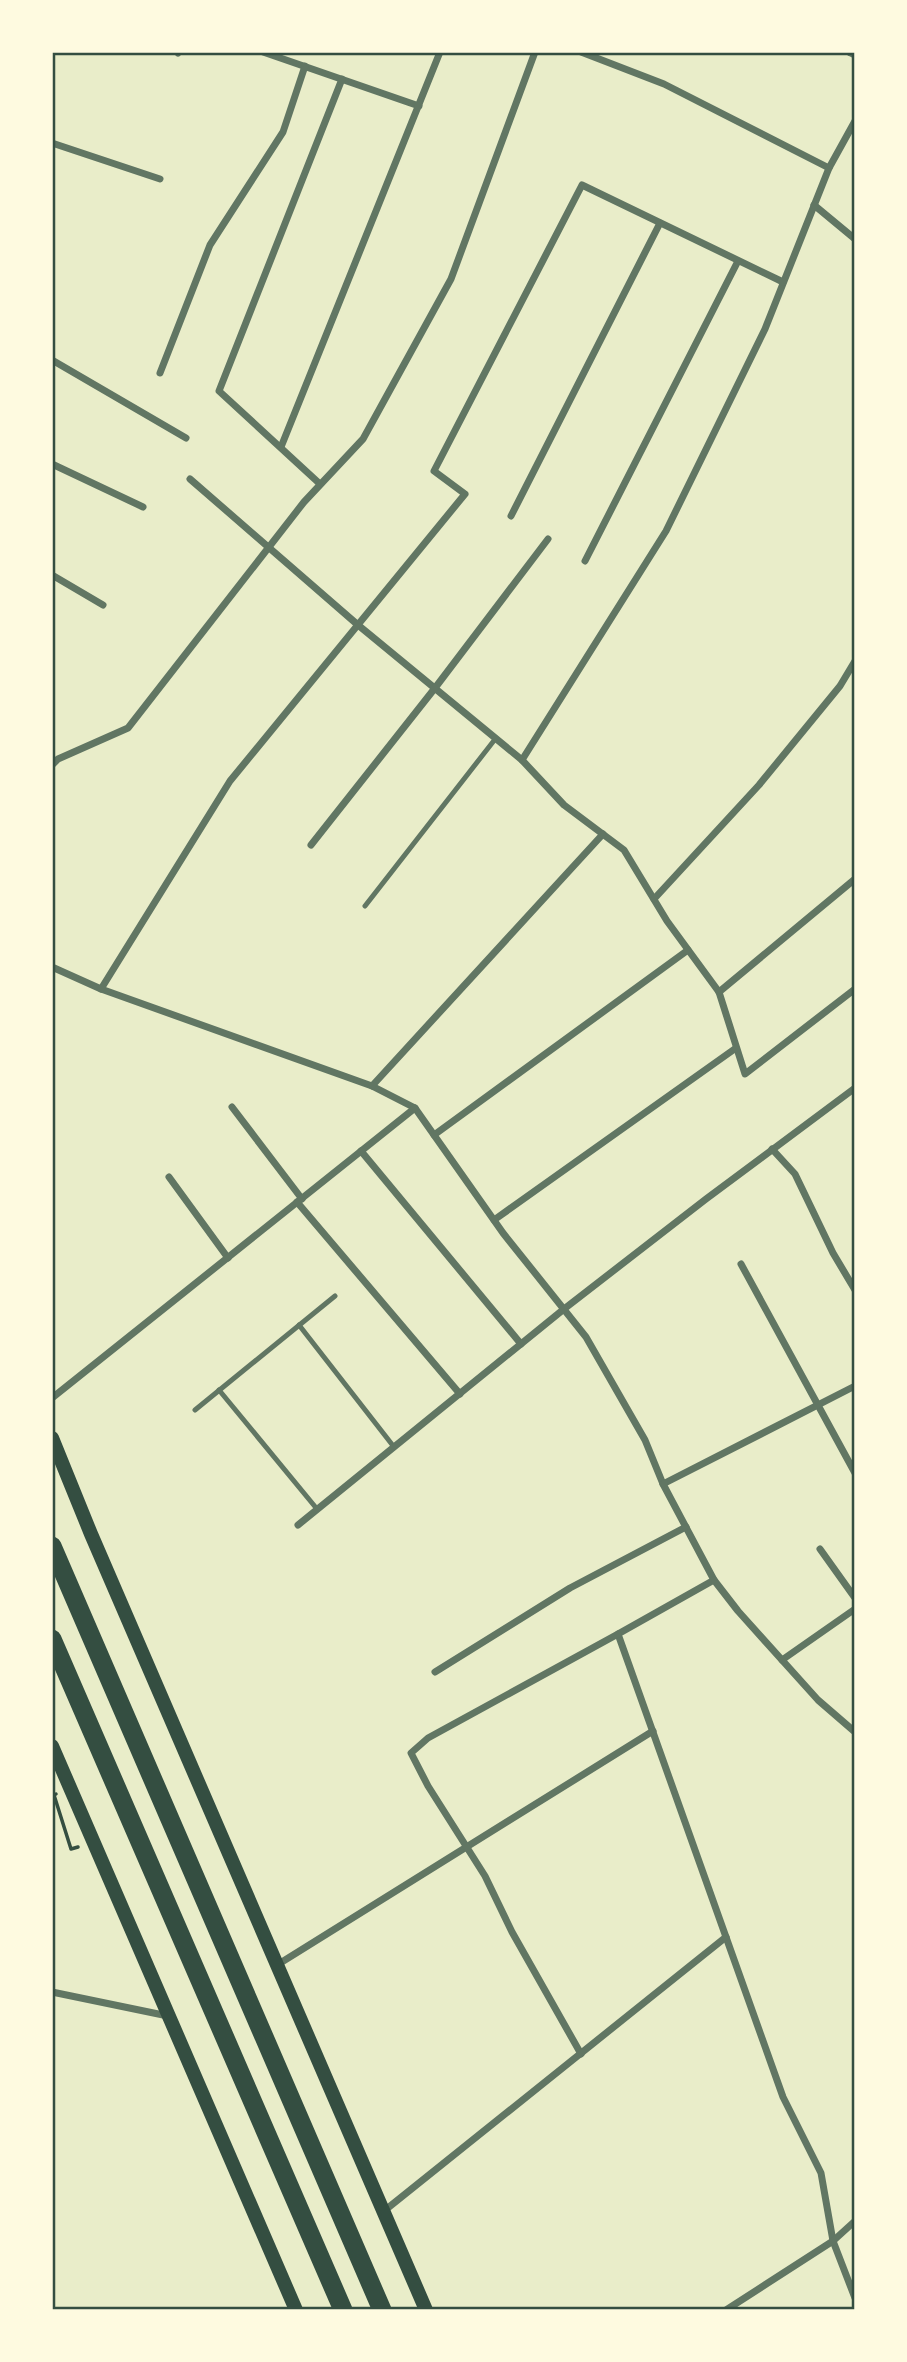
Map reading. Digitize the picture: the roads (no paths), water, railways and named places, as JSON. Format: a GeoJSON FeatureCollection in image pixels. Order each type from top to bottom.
{"type":"FeatureCollection","features":[{"type":"Feature","properties":{"kind":"highway"},"geometry":{"type":"LineString","coordinates":[[52,1546],[382,2309]]}},
{"type":"Feature","properties":{"kind":"highway"},"geometry":{"type":"LineString","coordinates":[[52,1639],[343,2309]]}},
{"type":"Feature","properties":{"kind":"main road"},"geometry":{"type":"LineString","coordinates":[[52,1438],[426,2309]]}},
{"type":"Feature","properties":{"kind":"main road"},"geometry":{"type":"LineString","coordinates":[[52,1746],[296,2309]]}},
{"type":"Feature","properties":{"kind":"street"},"geometry":{"type":"LineString","coordinates":[[263,52],[419,106]]}},
{"type":"Feature","properties":{"kind":"street"},"geometry":{"type":"LineString","coordinates":[[281,447],[440,52]]}},
{"type":"Feature","properties":{"kind":"street"},"geometry":{"type":"LineString","coordinates":[[52,765],[58,759],[128,728],[268,547],[320,484],[363,439],[451,279],[535,52]]}},
{"type":"Feature","properties":{"kind":"street"},"geometry":{"type":"LineString","coordinates":[[581,52],[664,84],[829,168]]}},
{"type":"Feature","properties":{"kind":"street"},"geometry":{"type":"LineString","coordinates":[[849,52],[855,55]]}},
{"type":"Feature","properties":{"kind":"street"},"geometry":{"type":"LineString","coordinates":[[160,373],[210,245],[284,132],[305,66]]}},
{"type":"Feature","properties":{"kind":"street"},"geometry":{"type":"LineString","coordinates":[[320,484],[219,391],[342,79]]}},
{"type":"Feature","properties":{"kind":"street"},"geometry":{"type":"LineString","coordinates":[[522,760],[666,531],[765,329],[829,168],[855,121]]}},
{"type":"Feature","properties":{"kind":"street"},"geometry":{"type":"LineString","coordinates":[[52,143],[160,179]]}},
{"type":"Feature","properties":{"kind":"street"},"geometry":{"type":"LineString","coordinates":[[101,989],[230,781],[465,494],[434,471],[582,186],[783,282]]}},
{"type":"Feature","properties":{"kind":"street"},"geometry":{"type":"LineString","coordinates":[[814,205],[855,239]]}},
{"type":"Feature","properties":{"kind":"street"},"geometry":{"type":"LineString","coordinates":[[511,516],[660,223]]}},
{"type":"Feature","properties":{"kind":"street"},"geometry":{"type":"LineString","coordinates":[[585,561],[738,261]]}},
{"type":"Feature","properties":{"kind":"street"},"geometry":{"type":"LineString","coordinates":[[52,360],[186,438]]}},
{"type":"Feature","properties":{"kind":"street"},"geometry":{"type":"LineString","coordinates":[[52,464],[143,507]]}},
{"type":"Feature","properties":{"kind":"street"},"geometry":{"type":"LineString","coordinates":[[190,479],[358,625],[522,760],[564,806],[624,850],[688,950],[719,992],[745,1073],[855,989]]}},
{"type":"Feature","properties":{"kind":"street"},"geometry":{"type":"LineString","coordinates":[[311,845],[548,539]]}},
{"type":"Feature","properties":{"kind":"street"},"geometry":{"type":"LineString","coordinates":[[52,575],[103,605]]}},
{"type":"Feature","properties":{"kind":"street"},"geometry":{"type":"LineString","coordinates":[[654,899],[759,785],[840,686],[855,662]]}},
{"type":"Feature","properties":{"kind":"street"},"geometry":{"type":"LineString","coordinates":[[372,1086],[603,834]]}},
{"type":"Feature","properties":{"kind":"street"},"geometry":{"type":"LineString","coordinates":[[719,992],[855,879]]}},
{"type":"Feature","properties":{"kind":"street"},"geometry":{"type":"LineString","coordinates":[[434,1135],[688,950]]}},
{"type":"Feature","properties":{"kind":"street"},"geometry":{"type":"LineString","coordinates":[[52,967],[101,989],[372,1086],[415,1108],[494,1220],[586,1337],[645,1440],[663,1484],[714,1580],[738,1611],[818,1700],[855,1732]]}},
{"type":"Feature","properties":{"kind":"street"},"geometry":{"type":"LineString","coordinates":[[494,1220],[736,1048]]}},
{"type":"Feature","properties":{"kind":"street"},"geometry":{"type":"LineString","coordinates":[[298,1525],[564,1309],[855,1088]]}},
{"type":"Feature","properties":{"kind":"street"},"geometry":{"type":"LineString","coordinates":[[232,1107],[299,1201],[460,1394]]}},
{"type":"Feature","properties":{"kind":"street"},"geometry":{"type":"LineString","coordinates":[[52,1398],[415,1108]]}},
{"type":"Feature","properties":{"kind":"street"},"geometry":{"type":"LineString","coordinates":[[772,1149],[795,1174],[833,1254],[855,1290]]}},
{"type":"Feature","properties":{"kind":"street"},"geometry":{"type":"LineString","coordinates":[[361,1151],[521,1344]]}},
{"type":"Feature","properties":{"kind":"street"},"geometry":{"type":"LineString","coordinates":[[169,1177],[228,1258]]}},
{"type":"Feature","properties":{"kind":"street"},"geometry":{"type":"LineString","coordinates":[[741,1264],[855,1473]]}},
{"type":"Feature","properties":{"kind":"street"},"geometry":{"type":"LineString","coordinates":[[663,1484],[855,1386]]}},
{"type":"Feature","properties":{"kind":"street"},"geometry":{"type":"LineString","coordinates":[[435,1672],[570,1588],[686,1527]]}},
{"type":"Feature","properties":{"kind":"street"},"geometry":{"type":"LineString","coordinates":[[820,1549],[855,1598]]}},
{"type":"Feature","properties":{"kind":"street"},"geometry":{"type":"LineString","coordinates":[[581,2054],[512,1933],[485,1876],[428,1786],[411,1753],[428,1738],[714,1580]]}},
{"type":"Feature","properties":{"kind":"street"},"geometry":{"type":"LineString","coordinates":[[782,1660],[855,1609]]}},
{"type":"Feature","properties":{"kind":"street"},"geometry":{"type":"LineString","coordinates":[[618,1634],[783,2097],[821,2173],[833,2241],[855,2298]]}},
{"type":"Feature","properties":{"kind":"street"},"geometry":{"type":"LineString","coordinates":[[277,1965],[653,1731]]}},
{"type":"Feature","properties":{"kind":"street"},"geometry":{"type":"LineString","coordinates":[[384,2212],[726,1937]]}},
{"type":"Feature","properties":{"kind":"street"},"geometry":{"type":"LineString","coordinates":[[52,1992],[170,2017]]}},
{"type":"Feature","properties":{"kind":"street"},"geometry":{"type":"LineString","coordinates":[[726,2309],[833,2241],[855,2221]]}},
{"type":"Feature","properties":{"kind":"lane"},"geometry":{"type":"LineString","coordinates":[[365,906],[496,738]]}},
{"type":"Feature","properties":{"kind":"lane"},"geometry":{"type":"LineString","coordinates":[[195,1410],[335,1296]]}},
{"type":"Feature","properties":{"kind":"lane"},"geometry":{"type":"LineString","coordinates":[[299,1325],[394,1447]]}},
{"type":"Feature","properties":{"kind":"lane"},"geometry":{"type":"LineString","coordinates":[[219,1390],[317,1509]]}}]}
